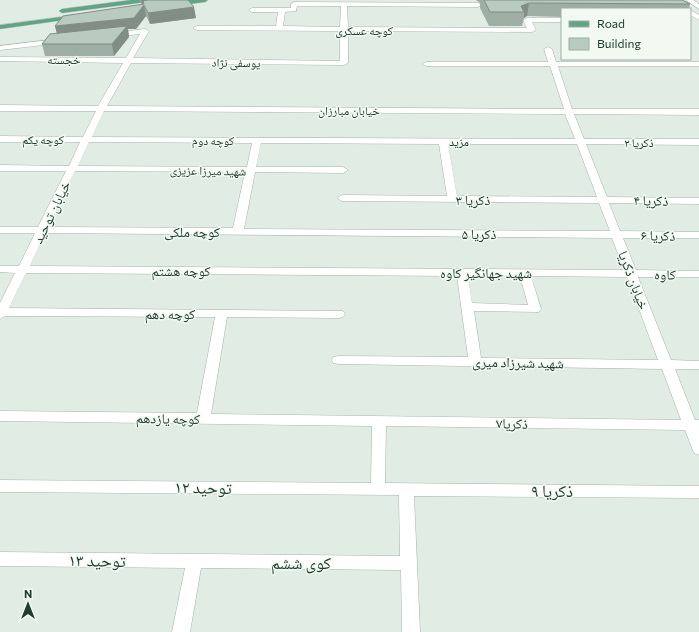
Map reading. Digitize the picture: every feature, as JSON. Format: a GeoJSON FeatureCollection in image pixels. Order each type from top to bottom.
{"type":"FeatureCollection","features":[{"type":"Feature","properties":{"kind":"main road"},"geometry":{"type":"LineString","coordinates":[[54,12],[146,0]]}},
{"type":"Feature","properties":{"kind":"main road"},"geometry":{"type":"LineString","coordinates":[[166,5],[205,0]]}},
{"type":"Feature","properties":{"kind":"main road"},"geometry":{"type":"LineString","coordinates":[[142,8],[150,7]]}},
{"type":"Feature","properties":{"kind":"main road"},"geometry":{"type":"LineString","coordinates":[[0,27],[87,16]]}},
{"type":"Feature","properties":{"kind":"street"},"geometry":{"type":"LineString","coordinates":[[689,0],[699,7]]}},
{"type":"Feature","properties":{"kind":"street"},"geometry":{"type":"LineString","coordinates":[[252,10],[294,10],[294,4],[478,5]]}},
{"type":"Feature","properties":{"kind":"street"},"geometry":{"type":"LineString","coordinates":[[343,30],[344,4]]}},
{"type":"Feature","properties":{"kind":"street"},"geometry":{"type":"LineString","coordinates":[[279,28],[282,10]]}},
{"type":"Feature","properties":{"kind":"street","name":"کوچه عسکری"},"geometry":{"type":"LineString","coordinates":[[197,28],[532,30],[528,20],[561,20]]}},
{"type":"Feature","properties":{"kind":"street","name":"یوسفی نژاد"},"geometry":{"type":"LineString","coordinates":[[129,60],[344,63],[343,30]]}},
{"type":"Feature","properties":{"kind":"street"},"geometry":{"type":"LineString","coordinates":[[101,36],[145,31],[101,109]]}},
{"type":"Feature","properties":{"kind":"street"},"geometry":{"type":"LineString","coordinates":[[0,48],[70,40]]}},
{"type":"Feature","properties":{"kind":"street","name":"خیابان ذکریا"},"geometry":{"type":"LineString","coordinates":[[548,49],[580,142],[666,364],[694,425],[699,449]]}},
{"type":"Feature","properties":{"kind":"street","name":"خجسته"},"geometry":{"type":"LineString","coordinates":[[0,59],[129,60]]}},
{"type":"Feature","properties":{"kind":"street"},"geometry":{"type":"LineString","coordinates":[[426,64],[699,64]]}},
{"type":"Feature","properties":{"kind":"street","name":"خیابان مبارزان"},"geometry":{"type":"LineString","coordinates":[[0,108],[699,112]]}},
{"type":"Feature","properties":{"kind":"street","name":"خیابان توحید"},"geometry":{"type":"LineString","coordinates":[[0,313],[101,109]]}},
{"type":"Feature","properties":{"kind":"street","name":"کوچه یکم"},"geometry":{"type":"LineString","coordinates":[[0,139],[86,139]]}},
{"type":"Feature","properties":{"kind":"street","name":"کوچه دوم"},"geometry":{"type":"LineString","coordinates":[[86,139],[340,141]]}},
{"type":"Feature","properties":{"kind":"street"},"geometry":{"type":"LineString","coordinates":[[238,231],[257,140]]}},
{"type":"Feature","properties":{"kind":"street","name":"مزید"},"geometry":{"type":"LineString","coordinates":[[340,141],[580,142]]}},
{"type":"Feature","properties":{"kind":"street"},"geometry":{"type":"LineString","coordinates":[[443,141],[452,199]]}},
{"type":"Feature","properties":{"kind":"street","name":"ذکریا ۲"},"geometry":{"type":"LineString","coordinates":[[580,142],[699,142]]}},
{"type":"Feature","properties":{"kind":"street","name":"شهید میرزا عزیزی"},"geometry":{"type":"LineString","coordinates":[[0,168],[343,170]]}},
{"type":"Feature","properties":{"kind":"street","name":"ذکریا ۳"},"geometry":{"type":"LineString","coordinates":[[342,198],[603,200]]}},
{"type":"Feature","properties":{"kind":"street","name":"ذکریا ۴"},"geometry":{"type":"LineString","coordinates":[[603,200],[699,201]]}},
{"type":"Feature","properties":{"kind":"street","name":"کوچه ملکی"},"geometry":{"type":"LineString","coordinates":[[0,230],[341,232]]}},
{"type":"Feature","properties":{"kind":"street","name":"ذکریا ۵"},"geometry":{"type":"LineString","coordinates":[[341,232],[616,234]]}},
{"type":"Feature","properties":{"kind":"street","name":"ذکریا ۶"},"geometry":{"type":"LineString","coordinates":[[616,234],[699,235]]}},
{"type":"Feature","properties":{"kind":"street","name":"کوچه هشتم"},"geometry":{"type":"LineString","coordinates":[[0,269],[340,271]]}},
{"type":"Feature","properties":{"kind":"street","name":"شهید جهانگیر کاوه"},"geometry":{"type":"LineString","coordinates":[[340,271],[631,273]]}},
{"type":"Feature","properties":{"kind":"street"},"geometry":{"type":"LineString","coordinates":[[462,272],[475,362]]}},
{"type":"Feature","properties":{"kind":"street"},"geometry":{"type":"LineString","coordinates":[[467,307],[535,309],[524,272]]}},
{"type":"Feature","properties":{"kind":"street","name":"کاوه"},"geometry":{"type":"LineString","coordinates":[[631,273],[699,274]]}},
{"type":"Feature","properties":{"kind":"street","name":"کوچه دهم"},"geometry":{"type":"LineString","coordinates":[[0,313],[339,314]]}},
{"type":"Feature","properties":{"kind":"street"},"geometry":{"type":"LineString","coordinates":[[203,419],[222,314]]}},
{"type":"Feature","properties":{"kind":"street","name":"شهید شیرزاد میری"},"geometry":{"type":"LineString","coordinates":[[338,360],[699,365]]}},
{"type":"Feature","properties":{"kind":"street","name":"کوچه یازدهم"},"geometry":{"type":"LineString","coordinates":[[0,416],[335,420]]}},
{"type":"Feature","properties":{"kind":"street","name":"ذکریا۷"},"geometry":{"type":"LineString","coordinates":[[335,420],[694,425]]}},
{"type":"Feature","properties":{"kind":"street"},"geometry":{"type":"LineString","coordinates":[[378,489],[379,421]]}},
{"type":"Feature","properties":{"kind":"street","name":"توحید ۱۲"},"geometry":{"type":"LineString","coordinates":[[0,486],[406,489]]}},
{"type":"Feature","properties":{"kind":"street"},"geometry":{"type":"LineString","coordinates":[[406,489],[411,632]]}},
{"type":"Feature","properties":{"kind":"street","name":"ذکریا ۹"},"geometry":{"type":"LineString","coordinates":[[406,489],[699,492]]}},
{"type":"Feature","properties":{"kind":"street","name":"توحید ۱۳"},"geometry":{"type":"LineString","coordinates":[[0,559],[194,561]]}},
{"type":"Feature","properties":{"kind":"street"},"geometry":{"type":"LineString","coordinates":[[181,632],[194,561]]}},
{"type":"Feature","properties":{"kind":"street","name":"کوی ششم"},"geometry":{"type":"LineString","coordinates":[[194,561],[408,563]]}},
{"type":"Feature","properties":{"kind":"building"},"geometry":{"type":"Polygon","coordinates":[[[188,0],[194,7],[148,13],[144,5],[134,18],[55,26],[63,16],[144,4],[143,1],[188,0]]]}},
{"type":"Feature","properties":{"kind":"building"},"geometry":{"type":"Polygon","coordinates":[[[484,0],[682,0],[690,4],[529,3],[521,6],[524,12],[490,12],[484,0]]]}},
{"type":"Feature","properties":{"kind":"building"},"geometry":{"type":"Polygon","coordinates":[[[127,26],[112,44],[42,44],[50,34],[127,26]]]}}]}
